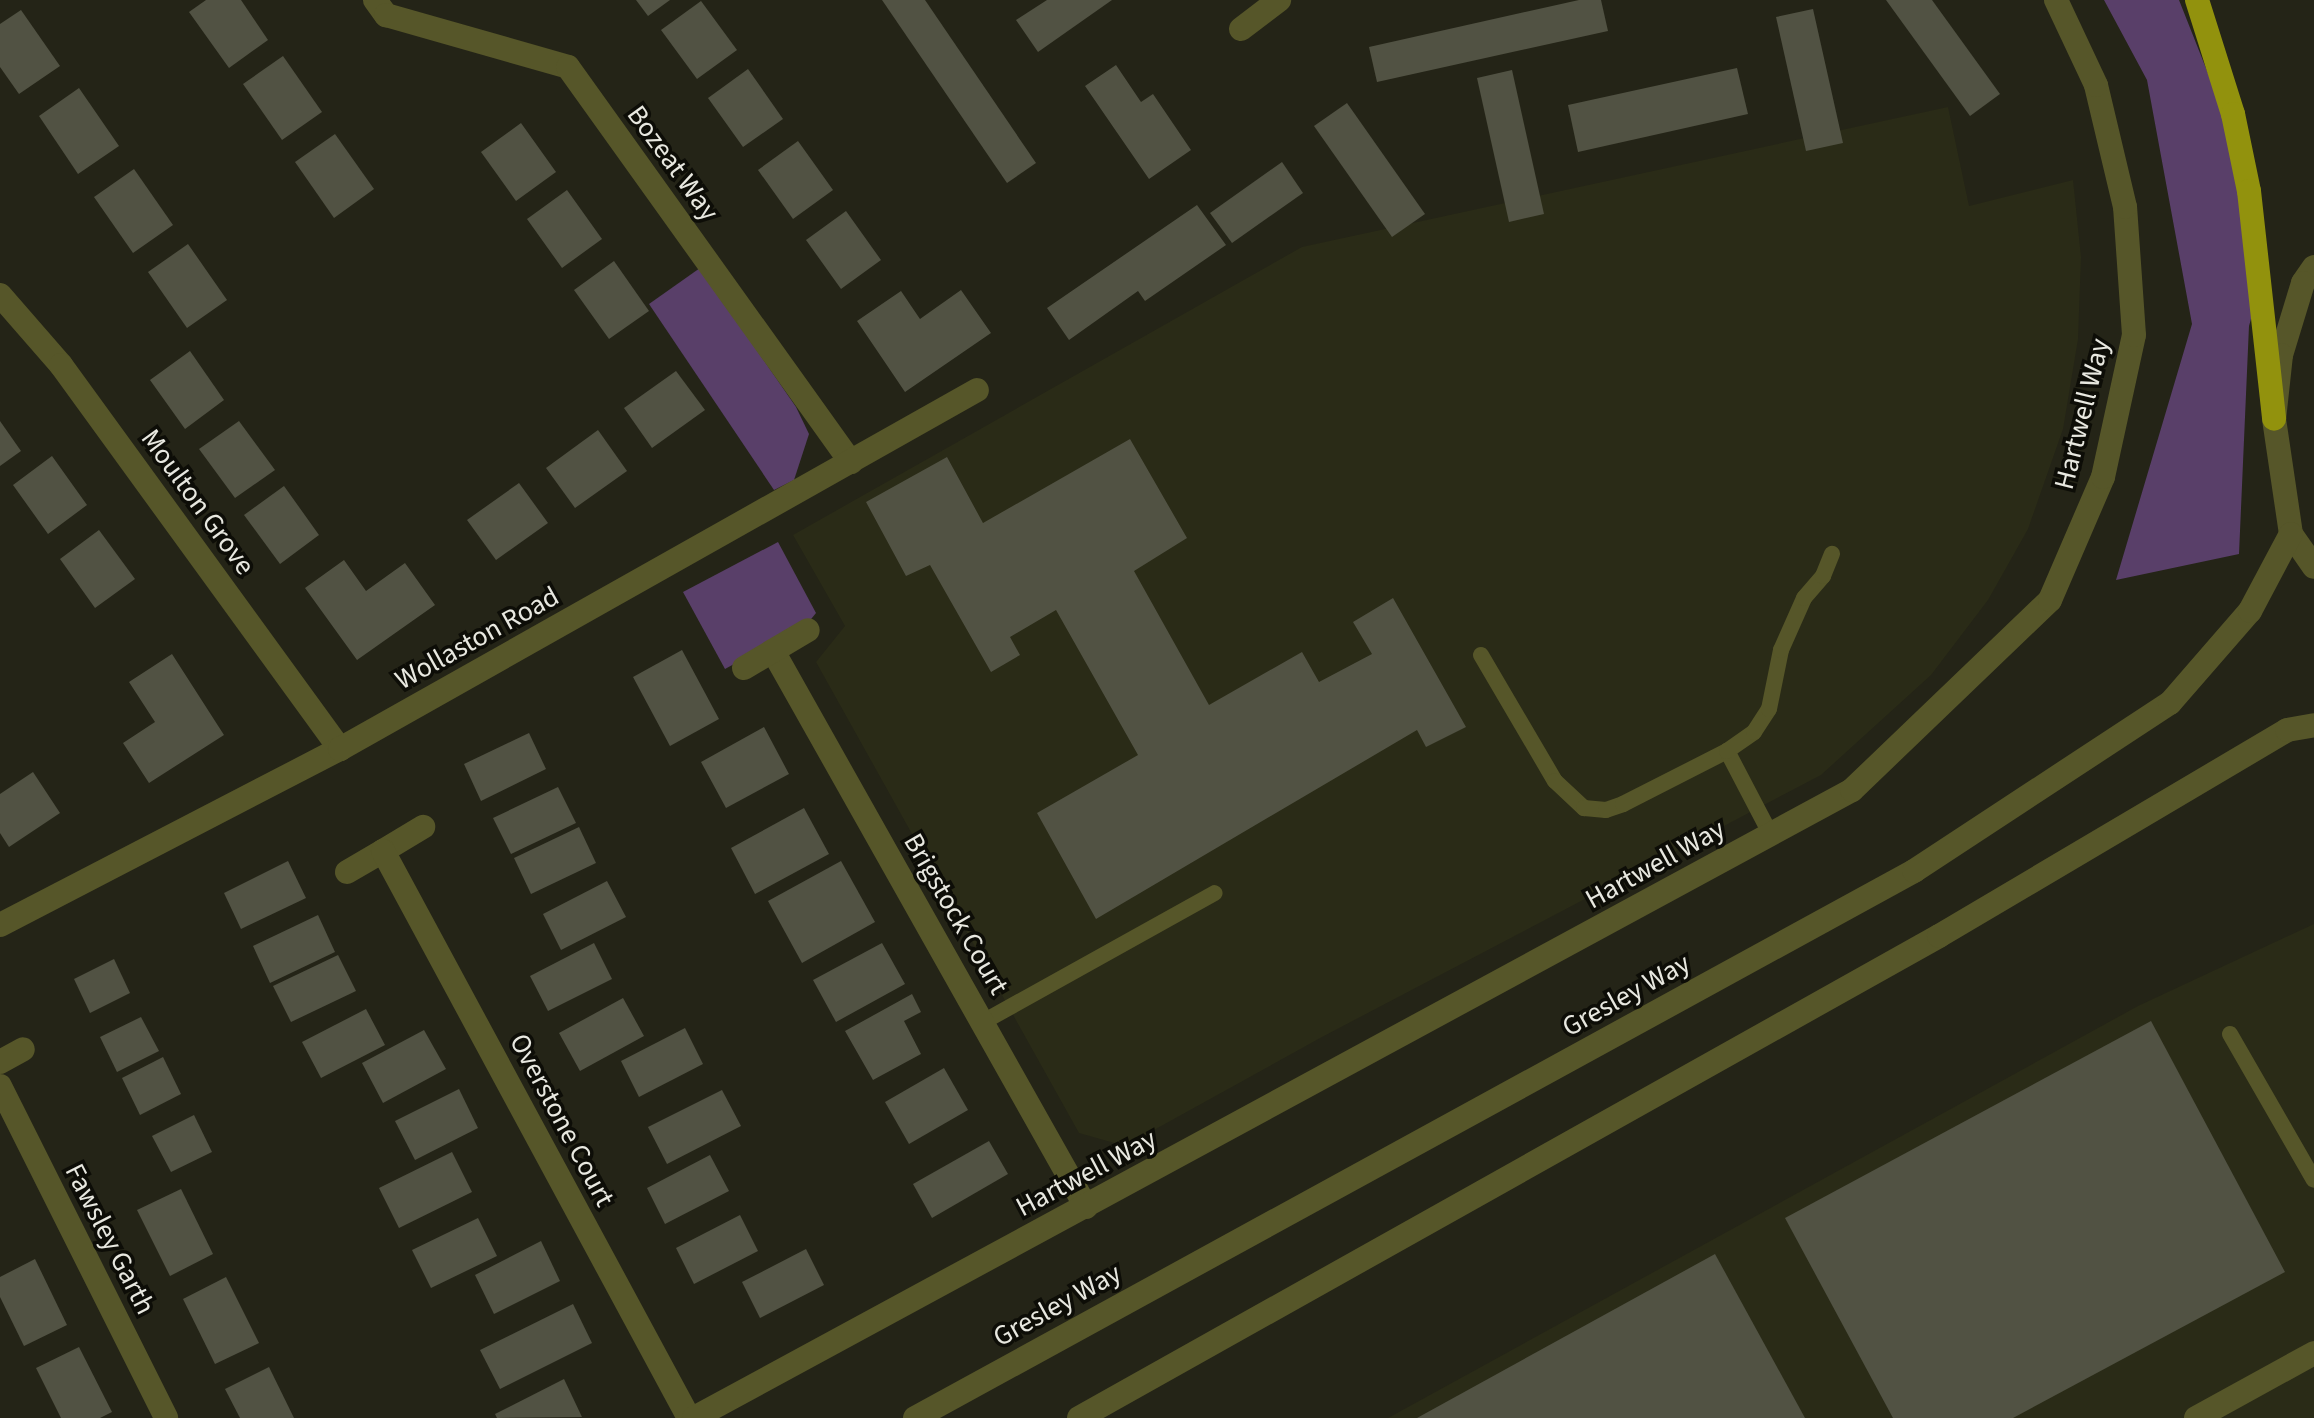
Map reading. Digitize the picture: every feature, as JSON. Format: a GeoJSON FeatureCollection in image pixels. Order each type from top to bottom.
{"type":"FeatureCollection","features":[{"type":"Feature","properties":{"kind":"highway"},"geometry":{"type":"LineString","coordinates":[[2197,0],[2233,114],[2249,191],[2274,419]]}},
{"type":"Feature","properties":{"kind":"street","name":"Bozeat Way"},"geometry":{"type":"LineString","coordinates":[[375,0],[386,15],[568,67],[851,462]]}},
{"type":"Feature","properties":{"kind":"street"},"geometry":{"type":"LineString","coordinates":[[1241,29],[1279,0]]}},
{"type":"Feature","properties":{"kind":"street","name":"Hartwell Way"},"geometry":{"type":"LineString","coordinates":[[692,1418],[1852,790],[2050,600],[2103,477],[2134,335],[2125,207],[2096,85],[2056,0]]}},
{"type":"Feature","properties":{"kind":"street"},"geometry":{"type":"LineString","coordinates":[[2314,267],[2303,283],[2281,355],[2274,419],[2291,534],[2314,567]]}},
{"type":"Feature","properties":{"kind":"street","name":"Moulton Grove"},"geometry":{"type":"LineString","coordinates":[[0,295],[61,365],[340,749]]}},
{"type":"Feature","properties":{"kind":"street","name":"Wollaston Road"},"geometry":{"type":"LineString","coordinates":[[0,925],[340,749],[977,390]]}},
{"type":"Feature","properties":{"kind":"street","name":"Gresley Way"},"geometry":{"type":"LineString","coordinates":[[915,1418],[1914,871],[2170,703],[2250,611],[2291,534]]}},
{"type":"Feature","properties":{"kind":"street"},"geometry":{"type":"LineString","coordinates":[[744,668],[808,630]]}},
{"type":"Feature","properties":{"kind":"street","name":"Brigstock Court"},"geometry":{"type":"LineString","coordinates":[[773,651],[1086,1207]]}},
{"type":"Feature","properties":{"kind":"street"},"geometry":{"type":"LineString","coordinates":[[1079,1418],[1939,936],[2287,730],[2314,725]]}},
{"type":"Feature","properties":{"kind":"street"},"geometry":{"type":"LineString","coordinates":[[347,872],[423,827]]}},
{"type":"Feature","properties":{"kind":"street","name":"Overstone Court"},"geometry":{"type":"LineString","coordinates":[[383,851],[692,1418]]}},
{"type":"Feature","properties":{"kind":"street"},"geometry":{"type":"LineString","coordinates":[[0,1062],[23,1049]]}},
{"type":"Feature","properties":{"kind":"street","name":"Fawsley Garth"},"geometry":{"type":"LineString","coordinates":[[0,1086],[166,1418]]}},
{"type":"Feature","properties":{"kind":"street"},"geometry":{"type":"LineString","coordinates":[[2196,1418],[2314,1353]]}},
{"type":"Feature","properties":{"kind":"lane"},"geometry":{"type":"LineString","coordinates":[[1481,655],[1555,781],[1584,808],[1623,804],[1727,751],[1754,732],[1769,709],[1781,650],[1832,554]]}},
{"type":"Feature","properties":{"kind":"lane"},"geometry":{"type":"LineString","coordinates":[[1727,751],[1771,835]]}},
{"type":"Feature","properties":{"kind":"lane"},"geometry":{"type":"LineString","coordinates":[[983,1022],[1215,893]]}},
{"type":"Feature","properties":{"kind":"lane"},"geometry":{"type":"LineString","coordinates":[[2230,1034],[2314,1180]]}},
{"type":"Feature","properties":{"kind":"shaded area"},"geometry":{"type":"Polygon","coordinates":[[[2104,0],[2179,0],[2213,86],[2266,266],[2249,326],[2239,554],[2116,580],[2192,324],[2147,80],[2104,0]]]}},
{"type":"Feature","properties":{"kind":"shaded area"},"geometry":{"type":"Polygon","coordinates":[[[1948,107],[1969,206],[2073,180],[2081,257],[2078,339],[2063,429],[2028,529],[1988,600],[1931,675],[1821,775],[1322,1037],[1125,1146],[1079,1133],[816,662],[845,626],[793,535],[1302,247],[1948,107]]]}},
{"type":"Feature","properties":{"kind":"shaded area"},"geometry":{"type":"Polygon","coordinates":[[[700,268],[796,407],[809,434],[794,480],[774,490],[649,304],[700,268]]]}},
{"type":"Feature","properties":{"kind":"shaded area"},"geometry":{"type":"Polygon","coordinates":[[[778,542],[816,613],[807,624],[725,669],[683,592],[778,542]]]}},
{"type":"Feature","properties":{"kind":"shaded area"},"geometry":{"type":"Polygon","coordinates":[[[2314,924],[2314,1418],[1388,1418],[2138,1006],[2314,924]]]}},
{"type":"Feature","properties":{"kind":"building"},"geometry":{"type":"Polygon","coordinates":[[[206,0],[241,0],[268,40],[229,68],[189,12],[206,0]]]}},
{"type":"Feature","properties":{"kind":"building"},"geometry":{"type":"Polygon","coordinates":[[[636,0],[670,0],[648,16],[636,0]]]}},
{"type":"Feature","properties":{"kind":"building"},"geometry":{"type":"Polygon","coordinates":[[[882,0],[925,0],[1036,163],[1007,183],[882,0]]]}},
{"type":"Feature","properties":{"kind":"building"},"geometry":{"type":"Polygon","coordinates":[[[1047,0],[1112,0],[1038,52],[1016,20],[1047,0]]]}},
{"type":"Feature","properties":{"kind":"building"},"geometry":{"type":"Polygon","coordinates":[[[1579,0],[1601,0],[1608,31],[1377,82],[1369,47],[1579,0]]]}},
{"type":"Feature","properties":{"kind":"building"},"geometry":{"type":"Polygon","coordinates":[[[1886,0],[1932,0],[2000,94],[1970,116],[1886,0]]]}},
{"type":"Feature","properties":{"kind":"building"},"geometry":{"type":"Polygon","coordinates":[[[701,1],[737,50],[697,79],[661,30],[701,1]]]}},
{"type":"Feature","properties":{"kind":"building"},"geometry":{"type":"Polygon","coordinates":[[[1813,9],[1843,143],[1806,151],[1776,17],[1813,9]]]}},
{"type":"Feature","properties":{"kind":"building"},"geometry":{"type":"Polygon","coordinates":[[[21,10],[60,66],[19,94],[0,67],[0,24],[21,10]]]}},
{"type":"Feature","properties":{"kind":"building"},"geometry":{"type":"Polygon","coordinates":[[[283,56],[322,112],[282,140],[243,84],[283,56]]]}},
{"type":"Feature","properties":{"kind":"building"},"geometry":{"type":"Polygon","coordinates":[[[1116,65],[1141,102],[1153,94],[1191,150],[1149,179],[1085,86],[1116,65]]]}},
{"type":"Feature","properties":{"kind":"building"},"geometry":{"type":"Polygon","coordinates":[[[1737,68],[1748,114],[1578,152],[1568,105],[1737,68]]]}},
{"type":"Feature","properties":{"kind":"building"},"geometry":{"type":"Polygon","coordinates":[[[748,69],[783,119],[743,147],[708,98],[748,69]]]}},
{"type":"Feature","properties":{"kind":"building"},"geometry":{"type":"Polygon","coordinates":[[[1512,70],[1544,214],[1509,222],[1477,78],[1512,70]]]}},
{"type":"Feature","properties":{"kind":"building"},"geometry":{"type":"Polygon","coordinates":[[[79,88],[119,146],[78,174],[39,116],[79,88]]]}},
{"type":"Feature","properties":{"kind":"building"},"geometry":{"type":"Polygon","coordinates":[[[1347,103],[1425,214],[1392,237],[1314,126],[1347,103]]]}},
{"type":"Feature","properties":{"kind":"building"},"geometry":{"type":"Polygon","coordinates":[[[521,123],[556,172],[516,201],[481,152],[521,123]]]}},
{"type":"Feature","properties":{"kind":"building"},"geometry":{"type":"Polygon","coordinates":[[[335,134],[374,189],[334,218],[295,162],[335,134]]]}},
{"type":"Feature","properties":{"kind":"building"},"geometry":{"type":"Polygon","coordinates":[[[798,141],[833,190],[793,219],[758,170],[798,141]]]}},
{"type":"Feature","properties":{"kind":"building"},"geometry":{"type":"Polygon","coordinates":[[[1282,162],[1303,193],[1232,243],[1210,213],[1282,162]]]}},
{"type":"Feature","properties":{"kind":"building"},"geometry":{"type":"Polygon","coordinates":[[[134,169],[173,225],[133,253],[94,197],[134,169]]]}},
{"type":"Feature","properties":{"kind":"building"},"geometry":{"type":"Polygon","coordinates":[[[567,190],[602,239],[562,268],[527,219],[567,190]]]}},
{"type":"Feature","properties":{"kind":"building"},"geometry":{"type":"Polygon","coordinates":[[[1197,205],[1226,245],[1145,301],[1138,291],[1069,340],[1047,308],[1197,205]]]}},
{"type":"Feature","properties":{"kind":"building"},"geometry":{"type":"Polygon","coordinates":[[[846,211],[881,260],[841,289],[806,240],[846,211]]]}},
{"type":"Feature","properties":{"kind":"building"},"geometry":{"type":"Polygon","coordinates":[[[188,244],[227,300],[187,328],[148,272],[188,244]]]}},
{"type":"Feature","properties":{"kind":"building"},"geometry":{"type":"Polygon","coordinates":[[[614,261],[649,311],[609,339],[574,290],[614,261]]]}},
{"type":"Feature","properties":{"kind":"building"},"geometry":{"type":"Polygon","coordinates":[[[961,290],[991,333],[905,392],[857,321],[901,291],[920,319],[961,290]]]}},
{"type":"Feature","properties":{"kind":"building"},"geometry":{"type":"Polygon","coordinates":[[[190,351],[224,400],[185,429],[150,380],[190,351]]]}},
{"type":"Feature","properties":{"kind":"building"},"geometry":{"type":"Polygon","coordinates":[[[676,371],[705,410],[652,448],[624,408],[676,371]]]}},
{"type":"Feature","properties":{"kind":"building"},"geometry":{"type":"Polygon","coordinates":[[[0,421],[21,451],[0,466],[0,421]]]}},
{"type":"Feature","properties":{"kind":"building"},"geometry":{"type":"Polygon","coordinates":[[[239,421],[275,470],[235,498],[199,449],[239,421]]]}},
{"type":"Feature","properties":{"kind":"building"},"geometry":{"type":"Polygon","coordinates":[[[598,430],[627,471],[575,508],[546,468],[598,430]]]}},
{"type":"Feature","properties":{"kind":"building"},"geometry":{"type":"Polygon","coordinates":[[[1130,439],[1187,538],[1134,571],[1209,705],[1302,652],[1319,682],[1372,654],[1353,622],[1393,598],[1466,727],[1426,747],[1417,730],[1096,919],[1037,813],[1138,755],[1056,610],[1010,637],[1020,655],[991,672],[930,565],[906,576],[866,502],[947,457],[983,523],[1130,439]]]}},
{"type":"Feature","properties":{"kind":"building"},"geometry":{"type":"Polygon","coordinates":[[[52,456],[87,505],[48,534],[13,485],[52,456]]]}},
{"type":"Feature","properties":{"kind":"building"},"geometry":{"type":"Polygon","coordinates":[[[519,483],[548,523],[496,560],[467,520],[519,483]]]}},
{"type":"Feature","properties":{"kind":"building"},"geometry":{"type":"Polygon","coordinates":[[[284,486],[319,535],[280,564],[244,515],[284,486]]]}},
{"type":"Feature","properties":{"kind":"building"},"geometry":{"type":"Polygon","coordinates":[[[99,530],[135,579],[95,608],[60,559],[99,530]]]}},
{"type":"Feature","properties":{"kind":"building"},"geometry":{"type":"Polygon","coordinates":[[[344,560],[366,591],[405,563],[435,605],[357,660],[305,588],[344,560]]]}},
{"type":"Feature","properties":{"kind":"building"},"geometry":{"type":"Polygon","coordinates":[[[682,650],[719,719],[670,746],[633,677],[682,650]]]}},
{"type":"Feature","properties":{"kind":"building"},"geometry":{"type":"Polygon","coordinates":[[[172,654],[224,735],[149,783],[123,743],[155,722],[129,682],[172,654]]]}},
{"type":"Feature","properties":{"kind":"building"},"geometry":{"type":"Polygon","coordinates":[[[764,727],[789,774],[726,808],[701,762],[764,727]]]}},
{"type":"Feature","properties":{"kind":"building"},"geometry":{"type":"Polygon","coordinates":[[[529,733],[546,769],[481,801],[464,764],[529,733]]]}},
{"type":"Feature","properties":{"kind":"building"},"geometry":{"type":"Polygon","coordinates":[[[33,772],[60,813],[9,847],[0,833],[0,794],[33,772]]]}},
{"type":"Feature","properties":{"kind":"building"},"geometry":{"type":"Polygon","coordinates":[[[558,787],[576,823],[511,854],[493,818],[558,787]]]}},
{"type":"Feature","properties":{"kind":"building"},"geometry":{"type":"Polygon","coordinates":[[[804,808],[829,854],[755,894],[731,848],[804,808]]]}},
{"type":"Feature","properties":{"kind":"building"},"geometry":{"type":"Polygon","coordinates":[[[579,827],[596,863],[531,894],[514,858],[579,827]]]}},
{"type":"Feature","properties":{"kind":"building"},"geometry":{"type":"Polygon","coordinates":[[[288,861],[306,898],[241,929],[224,893],[288,861]]]}},
{"type":"Feature","properties":{"kind":"building"},"geometry":{"type":"Polygon","coordinates":[[[841,861],[875,922],[802,963],[768,901],[841,861]]]}},
{"type":"Feature","properties":{"kind":"building"},"geometry":{"type":"Polygon","coordinates":[[[607,881],[626,917],[561,950],[543,914],[607,881]]]}},
{"type":"Feature","properties":{"kind":"building"},"geometry":{"type":"Polygon","coordinates":[[[318,915],[335,952],[270,983],[253,946],[318,915]]]}},
{"type":"Feature","properties":{"kind":"building"},"geometry":{"type":"Polygon","coordinates":[[[594,943],[612,979],[548,1011],[530,976],[594,943]]]}},
{"type":"Feature","properties":{"kind":"building"},"geometry":{"type":"Polygon","coordinates":[[[882,943],[905,984],[836,1022],[813,980],[882,943]]]}},
{"type":"Feature","properties":{"kind":"building"},"geometry":{"type":"Polygon","coordinates":[[[338,955],[356,991],[291,1022],[273,986],[338,955]]]}},
{"type":"Feature","properties":{"kind":"building"},"geometry":{"type":"Polygon","coordinates":[[[114,959],[130,993],[90,1013],[74,979],[114,959]]]}},
{"type":"Feature","properties":{"kind":"building"},"geometry":{"type":"Polygon","coordinates":[[[912,994],[921,1012],[904,1021],[921,1054],[873,1080],[845,1031],[912,994]]]}},
{"type":"Feature","properties":{"kind":"building"},"geometry":{"type":"Polygon","coordinates":[[[623,998],[644,1036],[580,1071],[559,1033],[623,998]]]}},
{"type":"Feature","properties":{"kind":"building"},"geometry":{"type":"Polygon","coordinates":[[[366,1009],[385,1045],[321,1078],[302,1042],[366,1009]]]}},
{"type":"Feature","properties":{"kind":"building"},"geometry":{"type":"Polygon","coordinates":[[[141,1017],[159,1051],[117,1072],[100,1037],[141,1017]]]}},
{"type":"Feature","properties":{"kind":"building"},"geometry":{"type":"Polygon","coordinates":[[[2151,1021],[2285,1272],[2013,1418],[1893,1418],[1785,1218],[2151,1021]]]}},
{"type":"Feature","properties":{"kind":"building"},"geometry":{"type":"Polygon","coordinates":[[[685,1028],[703,1064],[639,1097],[621,1061],[685,1028]]]}},
{"type":"Feature","properties":{"kind":"building"},"geometry":{"type":"Polygon","coordinates":[[[424,1030],[446,1069],[383,1103],[362,1063],[424,1030]]]}},
{"type":"Feature","properties":{"kind":"building"},"geometry":{"type":"Polygon","coordinates":[[[163,1057],[181,1094],[140,1115],[122,1078],[163,1057]]]}},
{"type":"Feature","properties":{"kind":"building"},"geometry":{"type":"Polygon","coordinates":[[[944,1068],[968,1110],[909,1144],[885,1102],[944,1068]]]}},
{"type":"Feature","properties":{"kind":"building"},"geometry":{"type":"Polygon","coordinates":[[[459,1089],[478,1128],[415,1160],[395,1121],[459,1089]]]}},
{"type":"Feature","properties":{"kind":"building"},"geometry":{"type":"Polygon","coordinates":[[[722,1090],[741,1126],[667,1164],[648,1127],[722,1090]]]}},
{"type":"Feature","properties":{"kind":"building"},"geometry":{"type":"Polygon","coordinates":[[[194,1115],[212,1152],[171,1172],[152,1136],[194,1115]]]}},
{"type":"Feature","properties":{"kind":"building"},"geometry":{"type":"Polygon","coordinates":[[[989,1141],[1008,1174],[932,1218],[913,1184],[989,1141]]]}},
{"type":"Feature","properties":{"kind":"building"},"geometry":{"type":"Polygon","coordinates":[[[452,1152],[472,1192],[399,1228],[379,1188],[452,1152]]]}},
{"type":"Feature","properties":{"kind":"building"},"geometry":{"type":"Polygon","coordinates":[[[710,1155],[729,1191],[665,1224],[647,1188],[710,1155]]]}},
{"type":"Feature","properties":{"kind":"building"},"geometry":{"type":"Polygon","coordinates":[[[181,1189],[213,1254],[170,1276],[137,1210],[181,1189]]]}},
{"type":"Feature","properties":{"kind":"building"},"geometry":{"type":"Polygon","coordinates":[[[740,1215],[758,1251],[694,1284],[676,1248],[740,1215]]]}},
{"type":"Feature","properties":{"kind":"building"},"geometry":{"type":"Polygon","coordinates":[[[478,1218],[497,1256],[431,1288],[412,1250],[478,1218]]]}},
{"type":"Feature","properties":{"kind":"building"},"geometry":{"type":"Polygon","coordinates":[[[541,1241],[560,1281],[494,1314],[475,1275],[541,1241]]]}},
{"type":"Feature","properties":{"kind":"building"},"geometry":{"type":"Polygon","coordinates":[[[806,1249],[824,1285],[760,1318],[742,1282],[806,1249]]]}},
{"type":"Feature","properties":{"kind":"building"},"geometry":{"type":"Polygon","coordinates":[[[1715,1254],[1805,1418],[1417,1418],[1715,1254]]]}},
{"type":"Feature","properties":{"kind":"building"},"geometry":{"type":"Polygon","coordinates":[[[35,1259],[67,1325],[24,1346],[0,1297],[0,1277],[35,1259]]]}},
{"type":"Feature","properties":{"kind":"building"},"geometry":{"type":"Polygon","coordinates":[[[226,1277],[259,1343],[215,1364],[183,1299],[226,1277]]]}},
{"type":"Feature","properties":{"kind":"building"},"geometry":{"type":"Polygon","coordinates":[[[573,1304],[592,1343],[500,1389],[480,1350],[573,1304]]]}},
{"type":"Feature","properties":{"kind":"building"},"geometry":{"type":"Polygon","coordinates":[[[79,1347],[112,1412],[100,1418],[61,1418],[36,1368],[79,1347]]]}},
{"type":"Feature","properties":{"kind":"building"},"geometry":{"type":"Polygon","coordinates":[[[269,1367],[294,1418],[240,1418],[225,1389],[269,1367]]]}},
{"type":"Feature","properties":{"kind":"building"},"geometry":{"type":"Polygon","coordinates":[[[564,1379],[582,1417],[497,1418],[495,1414],[564,1379]]]}}]}
